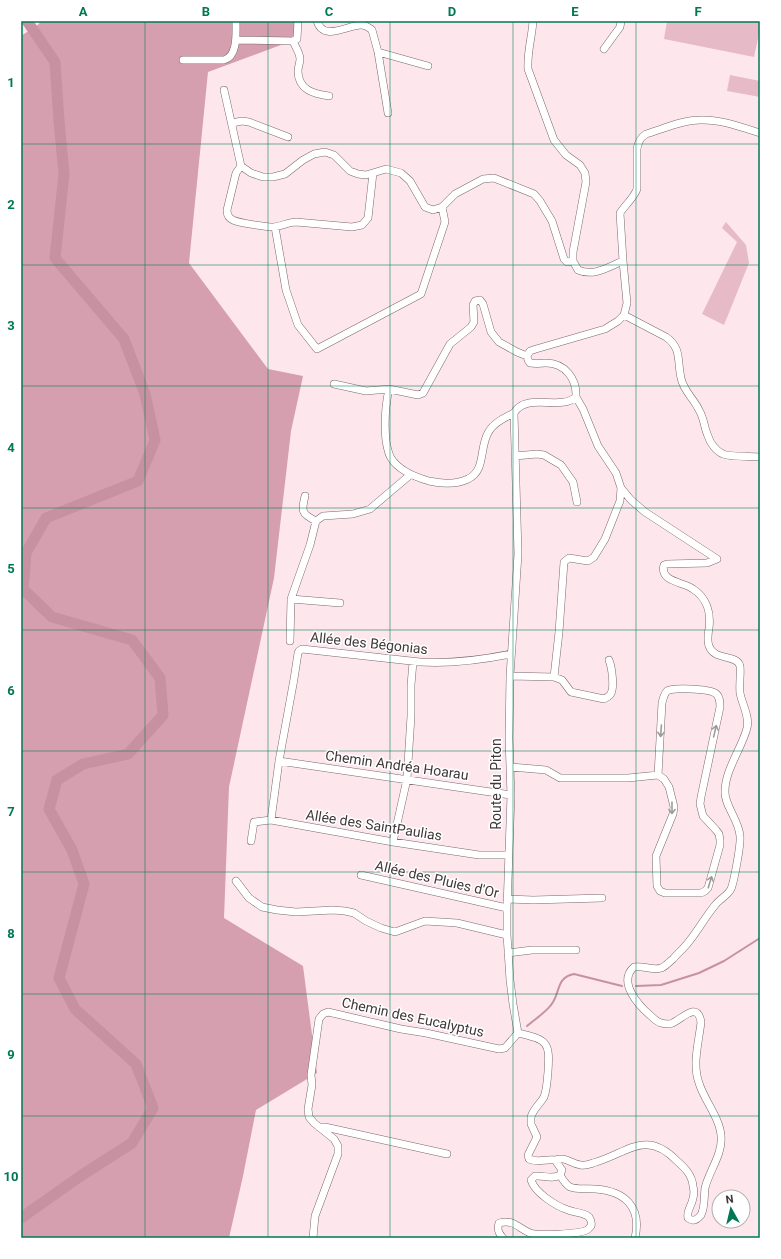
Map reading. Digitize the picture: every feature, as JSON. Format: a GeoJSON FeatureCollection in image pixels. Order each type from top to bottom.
{"type":"FeatureCollection","features":[{"type":"Feature","properties":{"kind":"street"},"geometry":{"type":"LineString","coordinates":[[183,60],[228,59],[232,53],[236,40],[236,21]]}},
{"type":"Feature","properties":{"kind":"street"},"geometry":{"type":"LineString","coordinates":[[236,40],[293,41],[297,39],[298,21]]}},
{"type":"Feature","properties":{"kind":"street"},"geometry":{"type":"LineString","coordinates":[[317,21],[324,30],[333,32],[359,25],[366,26],[372,30],[378,52],[388,113]]}},
{"type":"Feature","properties":{"kind":"street"},"geometry":{"type":"LineString","coordinates":[[532,21],[532,33],[527,57],[528,69],[554,140],[566,155],[580,165],[585,173],[586,182],[574,240],[573,261],[578,270],[588,273],[596,272],[623,261]]}},
{"type":"Feature","properties":{"kind":"street"},"geometry":{"type":"LineString","coordinates":[[604,49],[620,27],[621,21]]}},
{"type":"Feature","properties":{"kind":"street"},"geometry":{"type":"LineString","coordinates":[[293,41],[300,60],[298,66],[299,79],[304,87],[309,92],[329,96]]}},
{"type":"Feature","properties":{"kind":"street"},"geometry":{"type":"LineString","coordinates":[[378,52],[428,66]]}},
{"type":"Feature","properties":{"kind":"street"},"geometry":{"type":"LineString","coordinates":[[224,90],[241,166],[251,173],[263,177],[273,177],[284,174],[314,154],[325,152],[334,155],[350,171],[358,174],[366,175],[386,169],[401,173],[410,181],[426,207],[433,210],[442,207],[455,194],[482,179],[494,178],[534,194],[552,221],[564,259],[567,262],[573,261]]}},
{"type":"Feature","properties":{"kind":"street"},"geometry":{"type":"LineString","coordinates":[[527,356],[530,351],[605,329],[618,321],[624,315],[627,309],[627,303],[620,213],[636,194],[637,149],[641,138],[646,134],[688,121],[699,120],[710,120],[760,133]]}},
{"type":"Feature","properties":{"kind":"street"},"geometry":{"type":"LineString","coordinates":[[232,123],[242,121],[249,122],[288,137]]}},
{"type":"Feature","properties":{"kind":"street"},"geometry":{"type":"LineString","coordinates":[[241,166],[236,173],[227,214],[234,221],[275,227],[289,222],[352,226],[362,225],[368,218],[373,173]]}},
{"type":"Feature","properties":{"kind":"street"},"geometry":{"type":"LineString","coordinates":[[275,227],[286,290],[298,325],[317,349],[421,294],[445,222],[442,207]]}},
{"type":"Feature","properties":{"kind":"street"},"geometry":{"type":"LineString","coordinates":[[334,384],[366,391],[389,389],[418,395],[424,393],[450,344],[471,327],[474,322],[473,305],[475,301],[480,300],[483,304],[491,332],[499,342],[527,356],[530,363],[556,365],[565,369],[571,376],[575,384],[576,397],[583,409],[598,446],[616,473],[621,488],[631,500],[645,512],[717,559],[707,563],[667,564],[663,568],[664,574],[667,578],[693,588],[706,602],[710,619],[707,639],[711,651],[719,656],[736,660],[739,664],[741,695],[748,727],[732,764],[725,791],[726,799],[736,818],[741,838],[733,880],[729,892],[717,903],[687,944],[664,967],[659,969],[639,966],[634,967],[629,973],[628,980],[629,988],[633,997],[641,1008],[657,1021],[671,1024],[690,1012],[696,1012],[700,1017],[701,1022],[696,1072],[703,1095],[719,1127],[721,1142],[720,1149],[708,1179],[702,1212],[698,1219],[693,1220],[688,1218],[687,1215],[693,1199],[692,1179],[683,1166],[661,1148],[650,1145],[633,1147],[601,1161],[583,1165],[566,1159],[532,1161],[529,1159],[528,1155],[537,1137],[531,1117],[547,1087],[549,1056],[548,1049],[540,1040],[535,1037],[518,1033]]}},
{"type":"Feature","properties":{"kind":"street"},"geometry":{"type":"LineString","coordinates":[[624,315],[666,336],[676,347],[679,358],[679,371],[682,381],[700,411],[707,436],[716,449],[724,455],[760,457]]}},
{"type":"Feature","properties":{"kind":"street"},"geometry":{"type":"LineString","coordinates":[[389,389],[384,425],[390,457],[400,468],[410,475],[444,484],[468,479],[477,472],[489,432],[503,418],[514,414],[519,407],[528,404],[564,402],[576,397]]}},
{"type":"Feature","properties":{"kind":"street","name":"Route du Piton"},"geometry":{"type":"LineString","coordinates":[[514,414],[518,554],[510,676],[509,738],[511,795],[506,908],[508,953],[513,1004],[518,1033]]}},
{"type":"Feature","properties":{"kind":"street"},"geometry":{"type":"LineString","coordinates":[[515,456],[544,454],[560,465],[573,482],[577,502]]}},
{"type":"Feature","properties":{"kind":"street"},"geometry":{"type":"LineString","coordinates":[[290,641],[290,599],[310,545],[316,521],[323,516],[353,514],[370,509],[410,475]]}},
{"type":"Feature","properties":{"kind":"street"},"geometry":{"type":"LineString","coordinates":[[554,677],[564,562],[569,558],[588,561],[594,557],[605,539],[620,501],[621,488]]}},
{"type":"Feature","properties":{"kind":"street"},"geometry":{"type":"LineString","coordinates":[[305,496],[302,508],[303,512],[306,516],[316,521]]}},
{"type":"Feature","properties":{"kind":"street"},"geometry":{"type":"LineString","coordinates":[[290,599],[340,603]]}},
{"type":"Feature","properties":{"kind":"street","name":"Allée des Bégonias"},"geometry":{"type":"LineString","coordinates":[[271,820],[279,761],[298,654],[300,651],[413,662],[439,663],[485,660],[511,654]]}},
{"type":"Feature","properties":{"kind":"street"},"geometry":{"type":"LineString","coordinates":[[510,676],[554,677],[562,680],[570,692],[604,699],[611,694],[612,669],[609,660]]}},
{"type":"Feature","properties":{"kind":"street"},"geometry":{"type":"LineString","coordinates":[[392,842],[407,779],[412,716],[411,685],[413,662]]}},
{"type":"Feature","properties":{"kind":"street"},"geometry":{"type":"LineString","coordinates":[[511,767],[546,770],[560,778],[566,779],[628,778],[658,775],[664,779],[669,787],[674,810],[656,856],[657,886],[660,891],[665,893],[705,892],[708,888],[720,845],[719,834],[703,816],[700,804],[720,708],[716,693],[674,689],[665,694],[662,703],[658,775]]}},
{"type":"Feature","properties":{"kind":"street","name":"Chemin Andréa Hoarau"},"geometry":{"type":"LineString","coordinates":[[279,761],[511,795]]}},
{"type":"Feature","properties":{"kind":"street","name":"Allée des SaintPaulias"},"geometry":{"type":"LineString","coordinates":[[251,841],[254,822],[271,820],[392,842],[479,854],[509,855]]}},
{"type":"Feature","properties":{"kind":"street","name":"Allée des Pluies d'Or"},"geometry":{"type":"LineString","coordinates":[[361,875],[506,908]]}},
{"type":"Feature","properties":{"kind":"street"},"geometry":{"type":"LineString","coordinates":[[236,881],[249,898],[262,907],[277,910],[296,912],[333,910],[345,911],[354,913],[381,928],[395,932],[425,921],[457,923],[507,935]]}},
{"type":"Feature","properties":{"kind":"street"},"geometry":{"type":"LineString","coordinates":[[507,899],[533,900],[602,898]]}},
{"type":"Feature","properties":{"kind":"street"},"geometry":{"type":"LineString","coordinates":[[508,953],[532,950],[576,950]]}},
{"type":"Feature","properties":{"kind":"street","name":"Chemin des Eucalyptus"},"geometry":{"type":"LineString","coordinates":[[313,1238],[315,1216],[338,1154],[338,1146],[334,1139],[309,1117],[308,1109],[312,1085],[310,1075],[319,1019],[323,1014],[328,1012],[401,1030],[426,1033],[500,1050],[505,1048],[518,1033]]}},
{"type":"Feature","properties":{"kind":"street"},"geometry":{"type":"LineString","coordinates":[[319,1127],[325,1127],[447,1154]]}},
{"type":"Feature","properties":{"kind":"street"},"geometry":{"type":"LineString","coordinates":[[503,1238],[498,1229],[499,1223],[506,1221],[538,1234],[580,1232],[587,1230],[591,1226],[592,1222],[584,1214],[570,1211],[555,1204],[533,1185],[531,1180],[535,1176],[541,1175],[549,1178],[555,1178],[560,1175],[562,1170],[555,1160]]}},
{"type":"Feature","properties":{"kind":"street"},"geometry":{"type":"LineString","coordinates":[[560,1175],[566,1185],[572,1188],[601,1189],[614,1193],[626,1200],[634,1208],[636,1213],[637,1228],[635,1238]]}},
{"type":"Feature","properties":{"kind":"shaded area"},"geometry":{"type":"Polygon","coordinates":[[[40,21],[298,21],[297,39],[208,72],[189,263],[268,369],[303,376],[291,431],[274,578],[229,787],[224,918],[303,966],[317,1073],[256,1110],[229,1238],[21,1238],[21,36],[39,24],[40,21]]]}},
{"type":"Feature","properties":{"kind":"shaded area"},"geometry":{"type":"Polygon","coordinates":[[[667,21],[760,21],[760,29],[754,57],[664,39],[667,21]]]}},
{"type":"Feature","properties":{"kind":"shaded area"},"geometry":{"type":"Polygon","coordinates":[[[730,75],[760,81],[760,97],[727,91],[730,75]]]}},
{"type":"Feature","properties":{"kind":"shaded area"},"geometry":{"type":"Polygon","coordinates":[[[726,222],[746,245],[749,263],[724,325],[702,314],[737,242],[722,228],[726,222]]]}},
{"type":"Feature","properties":{"kind":"waterway"},"geometry":{"type":"LineString","coordinates":[[21,1218],[82,1175],[132,1143],[153,1108],[136,1064],[75,1009],[59,978],[84,884],[72,850],[49,809],[57,780],[83,764],[128,754],[163,715],[160,678],[132,640],[52,617],[23,589],[26,553],[46,518],[138,481],[155,440],[145,394],[124,339],[55,258],[64,174],[55,62],[27,21]]}},
{"type":"Feature","properties":{"kind":"waterway"},"geometry":{"type":"LineString","coordinates":[[636,986],[661,985],[699,973],[724,961],[760,938]]}},
{"type":"Feature","properties":{"kind":"waterway"},"geometry":{"type":"LineString","coordinates":[[527,1026],[551,1005],[561,982],[568,976],[574,974],[622,986]]}}]}
